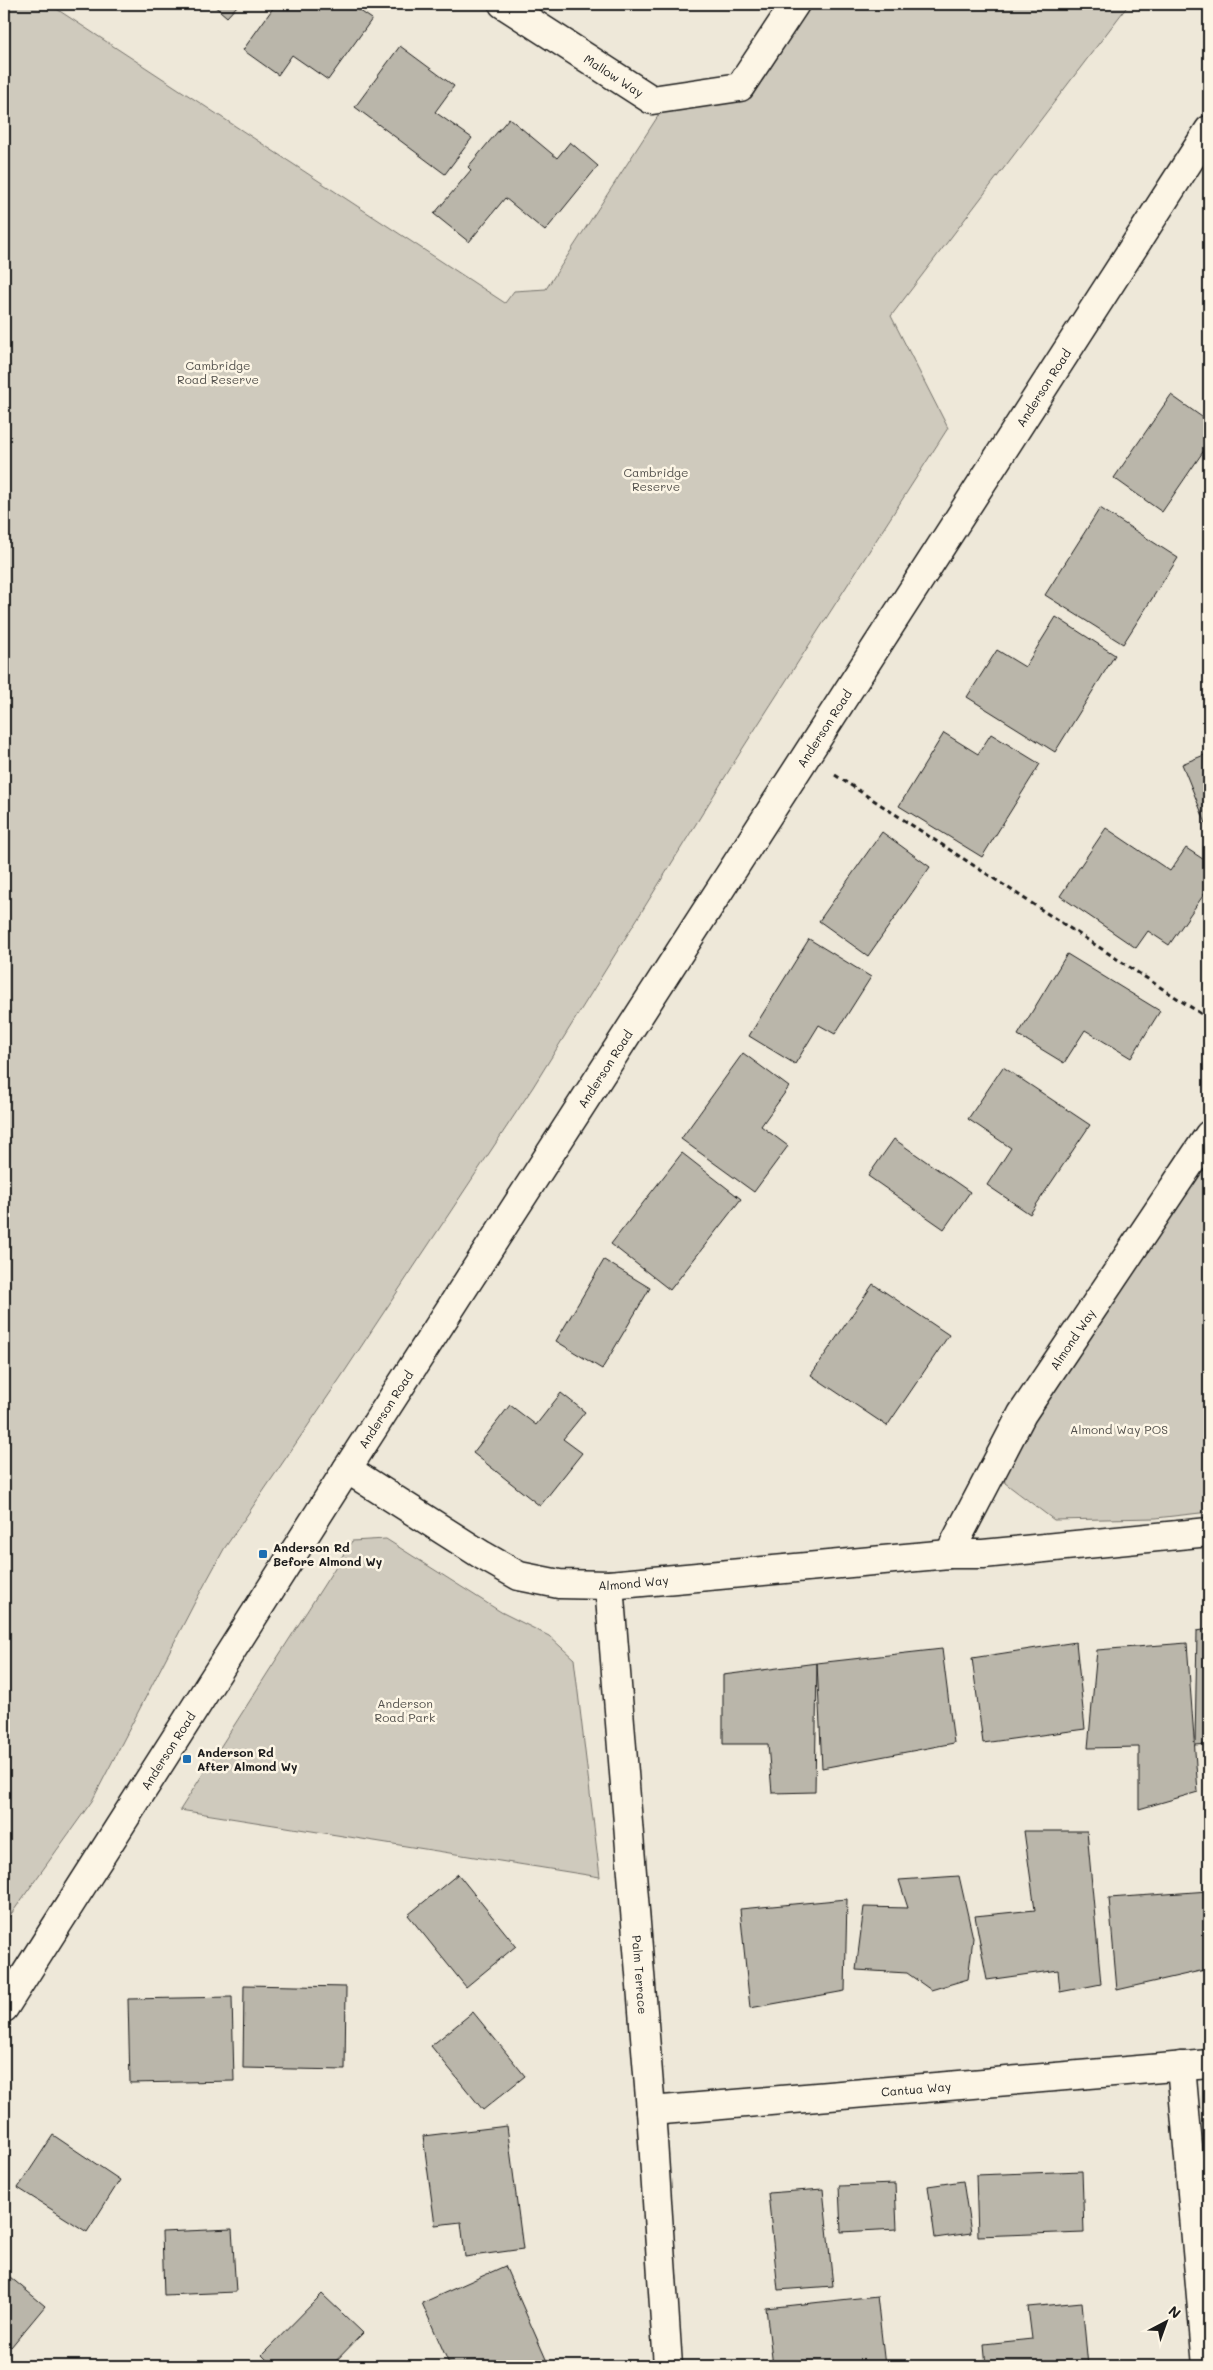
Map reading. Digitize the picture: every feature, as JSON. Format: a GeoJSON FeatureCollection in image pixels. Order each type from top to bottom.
{"type":"FeatureCollection","features":[{"type":"Feature","properties":{"kind":"street","name":"Mallow Way"},"geometry":{"type":"LineString","coordinates":[[503,4],[652,100],[740,88],[795,4]]}},
{"type":"Feature","properties":{"kind":"street","name":"Anderson Road"},"geometry":{"type":"LineString","coordinates":[[4,2008],[1209,130]]}},
{"type":"Feature","properties":{"kind":"street","name":"Almond Way"},"geometry":{"type":"LineString","coordinates":[[950,1554],[1022,1414],[1209,1135]]}},
{"type":"Feature","properties":{"kind":"street","name":"Almond Way"},"geometry":{"type":"LineString","coordinates":[[348,1470],[482,1555],[519,1576],[559,1584],[609,1584],[950,1554],[983,1554],[1209,1532]]}},
{"type":"Feature","properties":{"kind":"street","name":"Palm Terrace"},"geometry":{"type":"LineString","coordinates":[[609,1584],[651,2111],[668,2366]]}},
{"type":"Feature","properties":{"kind":"street","name":"Cantua Way"},"geometry":{"type":"LineString","coordinates":[[651,2111],[1209,2064]]}},
{"type":"Feature","properties":{"kind":"street"},"geometry":{"type":"LineString","coordinates":[[1182,2066],[1206,2366]]}},
{"type":"Feature","properties":{"kind":"path"},"geometry":{"type":"LineString","coordinates":[[833,773],[1209,1019]]}},
{"type":"Feature","properties":{"kind":"green space","name":"Cambridge Reserve"},"geometry":{"type":"Polygon","coordinates":[[[4,4],[49,4],[505,303],[514,291],[546,289],[662,110],[751,98],[812,4],[1129,4],[891,316],[948,428],[743,748],[533,1087],[341,1377],[224,1549],[92,1801],[4,1924],[4,4]]]}},
{"type":"Feature","properties":{"kind":"green space","name":"Almond Way POS"},"geometry":{"type":"Polygon","coordinates":[[[1209,1135],[1209,1512],[1156,1518],[1054,1520],[1005,1483],[1001,1456],[1209,1135]]]}},
{"type":"Feature","properties":{"kind":"green space","name":"Anderson Road Park"},"geometry":{"type":"Polygon","coordinates":[[[386,1539],[501,1612],[549,1636],[574,1659],[600,1877],[180,1810],[352,1541],[386,1539]]]}},
{"type":"Feature","properties":{"kind":"building"},"geometry":{"type":"Polygon","coordinates":[[[212,4],[239,4],[227,17],[212,4]]]}},
{"type":"Feature","properties":{"kind":"building"},"geometry":{"type":"Polygon","coordinates":[[[276,4],[350,4],[372,19],[328,80],[292,55],[278,75],[243,50],[276,4]]]}},
{"type":"Feature","properties":{"kind":"building"},"geometry":{"type":"Polygon","coordinates":[[[400,46],[454,86],[435,112],[472,138],[445,174],[355,107],[400,46]]]}},
{"type":"Feature","properties":{"kind":"building"},"geometry":{"type":"Polygon","coordinates":[[[509,118],[557,158],[570,142],[598,166],[545,231],[505,198],[469,242],[434,214],[471,170],[468,167],[509,118]]]}},
{"type":"Feature","properties":{"kind":"building"},"geometry":{"type":"Polygon","coordinates":[[[1171,395],[1209,422],[1209,443],[1162,512],[1114,478],[1171,395]]]}},
{"type":"Feature","properties":{"kind":"building"},"geometry":{"type":"Polygon","coordinates":[[[1100,508],[1178,558],[1123,644],[1045,595],[1100,508]]]}},
{"type":"Feature","properties":{"kind":"building"},"geometry":{"type":"Polygon","coordinates":[[[1056,617],[1115,655],[1055,752],[967,697],[997,650],[1025,667],[1056,617]]]}},
{"type":"Feature","properties":{"kind":"building"},"geometry":{"type":"Polygon","coordinates":[[[944,733],[978,754],[991,734],[1040,764],[982,857],[899,806],[944,733]]]}},
{"type":"Feature","properties":{"kind":"building"},"geometry":{"type":"Polygon","coordinates":[[[1209,753],[1209,831],[1182,764],[1209,753]]]}},
{"type":"Feature","properties":{"kind":"building"},"geometry":{"type":"Polygon","coordinates":[[[1106,828],[1170,871],[1186,848],[1209,863],[1209,887],[1169,945],[1148,931],[1136,948],[1060,896],[1106,828]]]}},
{"type":"Feature","properties":{"kind":"building"},"geometry":{"type":"Polygon","coordinates":[[[882,832],[930,867],[868,956],[819,921],[882,832]]]}},
{"type":"Feature","properties":{"kind":"building"},"geometry":{"type":"Polygon","coordinates":[[[809,939],[871,977],[835,1034],[819,1025],[795,1064],[749,1036],[809,939]]]}},
{"type":"Feature","properties":{"kind":"building"},"geometry":{"type":"Polygon","coordinates":[[[1067,954],[1160,1011],[1131,1058],[1085,1030],[1064,1063],[1018,1035],[1067,954]]]}},
{"type":"Feature","properties":{"kind":"building"},"geometry":{"type":"Polygon","coordinates":[[[743,1053],[789,1087],[761,1126],[788,1146],[754,1192],[681,1139],[743,1053]]]}},
{"type":"Feature","properties":{"kind":"building"},"geometry":{"type":"Polygon","coordinates":[[[1003,1067],[1090,1125],[1030,1214],[987,1185],[1011,1148],[968,1119],[1003,1067]]]}},
{"type":"Feature","properties":{"kind":"building"},"geometry":{"type":"Polygon","coordinates":[[[894,1139],[970,1192],[944,1229],[868,1176],[894,1139]]]}},
{"type":"Feature","properties":{"kind":"building"},"geometry":{"type":"Polygon","coordinates":[[[682,1153],[741,1199],[670,1290],[611,1244],[682,1153]]]}},
{"type":"Feature","properties":{"kind":"building"},"geometry":{"type":"Polygon","coordinates":[[[604,1260],[650,1288],[602,1369],[556,1341],[604,1260]]]}},
{"type":"Feature","properties":{"kind":"building"},"geometry":{"type":"Polygon","coordinates":[[[873,1284],[949,1335],[887,1426],[811,1375],[873,1284]]]}},
{"type":"Feature","properties":{"kind":"building"},"geometry":{"type":"Polygon","coordinates":[[[561,1393],[585,1412],[563,1439],[582,1453],[540,1506],[473,1453],[510,1405],[536,1425],[561,1393]]]}},
{"type":"Feature","properties":{"kind":"building"},"geometry":{"type":"Polygon","coordinates":[[[1209,1629],[1209,1744],[1195,1745],[1197,1631],[1209,1629]]]}},
{"type":"Feature","properties":{"kind":"building"},"geometry":{"type":"Polygon","coordinates":[[[1076,1642],[1085,1729],[983,1743],[972,1658],[1076,1642]]]}},
{"type":"Feature","properties":{"kind":"building"},"geometry":{"type":"Polygon","coordinates":[[[1187,1643],[1198,1792],[1139,1809],[1139,1747],[1088,1748],[1097,1650],[1187,1643]]]}},
{"type":"Feature","properties":{"kind":"building"},"geometry":{"type":"Polygon","coordinates":[[[942,1649],[954,1743],[822,1768],[817,1663],[942,1649]]]}},
{"type":"Feature","properties":{"kind":"building"},"geometry":{"type":"Polygon","coordinates":[[[817,1663],[815,1792],[772,1793],[768,1744],[723,1744],[723,1675],[817,1663]]]}},
{"type":"Feature","properties":{"kind":"building"},"geometry":{"type":"Polygon","coordinates":[[[1024,1831],[1087,1831],[1101,1984],[1060,1992],[1058,1970],[987,1980],[975,1916],[1035,1910],[1024,1831]]]}},
{"type":"Feature","properties":{"kind":"building"},"geometry":{"type":"Polygon","coordinates":[[[458,1874],[516,1946],[466,1987],[408,1915],[458,1874]]]}},
{"type":"Feature","properties":{"kind":"building"},"geometry":{"type":"Polygon","coordinates":[[[959,1876],[973,1938],[968,1979],[931,1990],[907,1973],[856,1970],[864,1907],[908,1908],[899,1880],[959,1876]]]}},
{"type":"Feature","properties":{"kind":"building"},"geometry":{"type":"Polygon","coordinates":[[[1209,1891],[1209,1969],[1117,1990],[1109,1898],[1209,1891]]]}},
{"type":"Feature","properties":{"kind":"building"},"geometry":{"type":"Polygon","coordinates":[[[847,1899],[845,1991],[750,2008],[740,1909],[847,1899]]]}},
{"type":"Feature","properties":{"kind":"building"},"geometry":{"type":"Polygon","coordinates":[[[244,1985],[346,1987],[345,2070],[243,2068],[244,1985]]]}},
{"type":"Feature","properties":{"kind":"building"},"geometry":{"type":"Polygon","coordinates":[[[232,1997],[234,2081],[130,2083],[128,1999],[232,1997]]]}},
{"type":"Feature","properties":{"kind":"building"},"geometry":{"type":"Polygon","coordinates":[[[473,2012],[525,2076],[483,2110],[431,2046],[473,2012]]]}},
{"type":"Feature","properties":{"kind":"building"},"geometry":{"type":"Polygon","coordinates":[[[507,2126],[523,2249],[465,2257],[461,2222],[435,2225],[423,2136],[507,2126]]]}},
{"type":"Feature","properties":{"kind":"building"},"geometry":{"type":"Polygon","coordinates":[[[53,2135],[120,2180],[87,2232],[18,2188],[53,2135]]]}},
{"type":"Feature","properties":{"kind":"building"},"geometry":{"type":"Polygon","coordinates":[[[1082,2171],[1084,2232],[978,2236],[976,2175],[1082,2171]]]}},
{"type":"Feature","properties":{"kind":"building"},"geometry":{"type":"Polygon","coordinates":[[[963,2181],[971,2233],[935,2238],[928,2186],[963,2181]]]}},
{"type":"Feature","properties":{"kind":"building"},"geometry":{"type":"Polygon","coordinates":[[[895,2184],[897,2229],[841,2232],[839,2186],[895,2184]]]}},
{"type":"Feature","properties":{"kind":"building"},"geometry":{"type":"Polygon","coordinates":[[[823,2189],[833,2286],[778,2290],[768,2193],[823,2189]]]}},
{"type":"Feature","properties":{"kind":"building"},"geometry":{"type":"Polygon","coordinates":[[[232,2229],[236,2292],[164,2295],[162,2232],[232,2229]]]}},
{"type":"Feature","properties":{"kind":"building"},"geometry":{"type":"Polygon","coordinates":[[[505,2266],[549,2366],[505,2366],[502,2360],[488,2366],[450,2366],[422,2303],[505,2266]]]}},
{"type":"Feature","properties":{"kind":"building"},"geometry":{"type":"Polygon","coordinates":[[[4,2272],[45,2306],[11,2347],[4,2341],[4,2272]]]}},
{"type":"Feature","properties":{"kind":"building"},"geometry":{"type":"Polygon","coordinates":[[[322,2294],[363,2333],[331,2366],[273,2366],[262,2355],[322,2294]]]}},
{"type":"Feature","properties":{"kind":"building"},"geometry":{"type":"Polygon","coordinates":[[[877,2296],[885,2366],[773,2366],[766,2308],[877,2296]]]}},
{"type":"Feature","properties":{"kind":"building"},"geometry":{"type":"Polygon","coordinates":[[[1082,2302],[1088,2366],[986,2366],[984,2344],[1032,2339],[1028,2307],[1082,2302]]]}},
{"type":"Feature","properties":{"kind":"place","name":"Anderson Rd Before Almond Wy"},"geometry":{"type":"Point","coordinates":[263,1554]}},
{"type":"Feature","properties":{"kind":"place","name":"Anderson Rd After Almond Wy"},"geometry":{"type":"Point","coordinates":[187,1759]}},
{"type":"Feature","properties":{"kind":"park label","name":"Cambridge Road Reserve"},"geometry":{"type":"Point","coordinates":[218,372]}}]}
